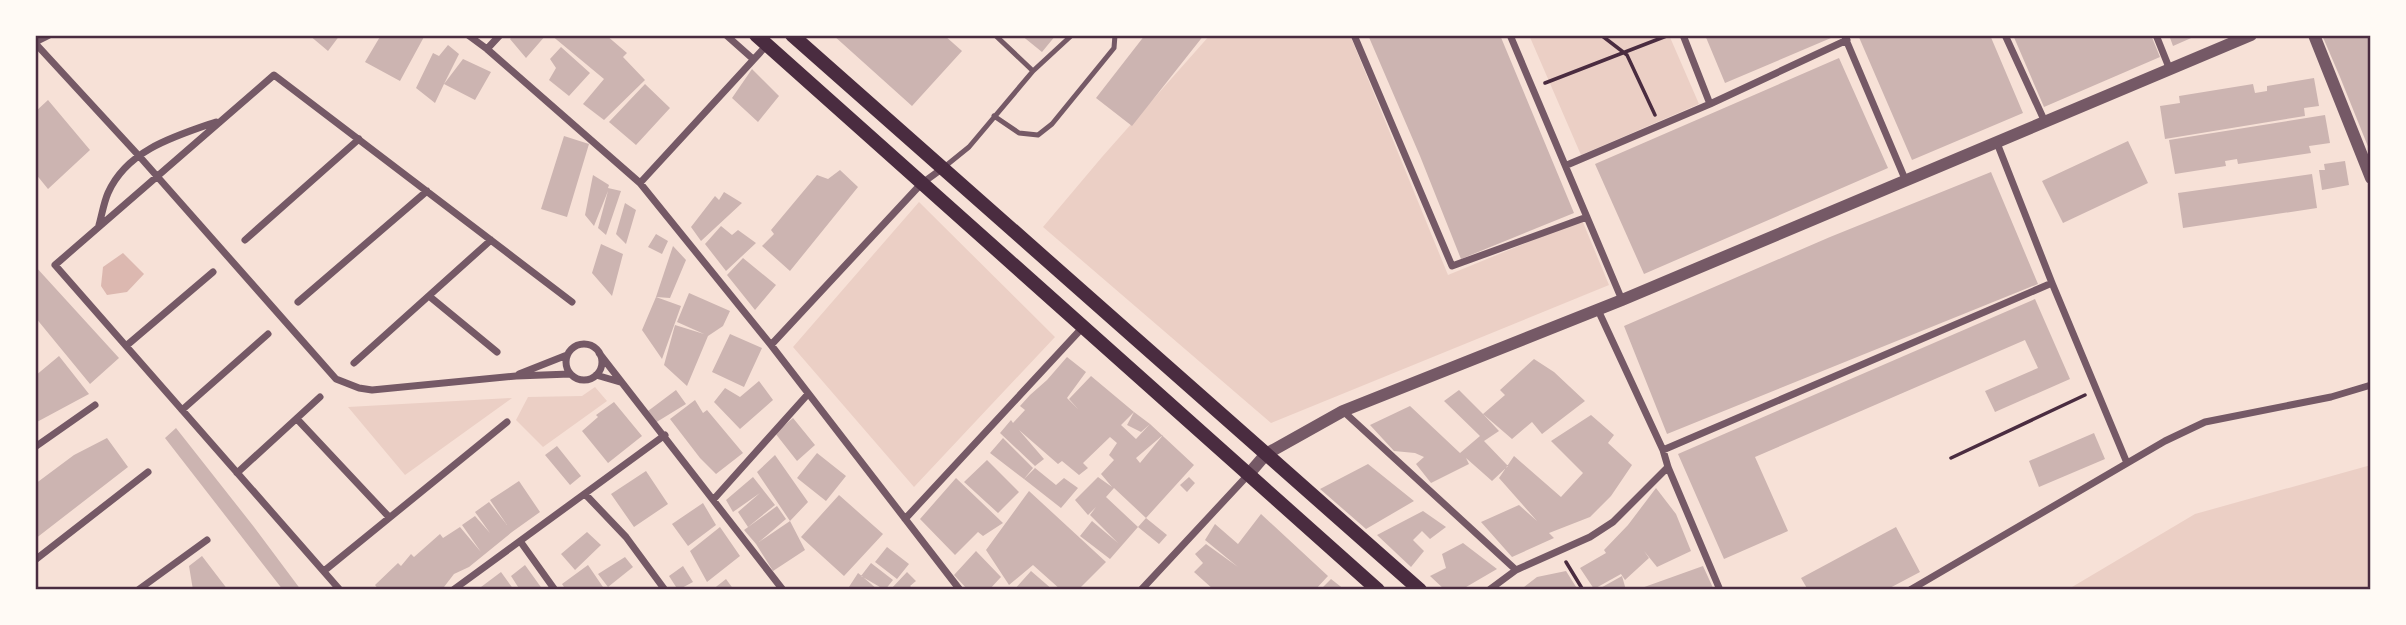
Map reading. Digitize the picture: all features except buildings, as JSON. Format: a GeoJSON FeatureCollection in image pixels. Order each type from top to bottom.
{"type":"FeatureCollection","features":[{"type":"Feature","properties":{"kind":"main road"},"geometry":{"type":"LineString","coordinates":[[756,35],[1378,590]]}},
{"type":"Feature","properties":{"kind":"main road"},"geometry":{"type":"LineString","coordinates":[[792,35],[1420,590]]}},
{"type":"Feature","properties":{"kind":"street"},"geometry":{"type":"LineString","coordinates":[[49,35],[35,42],[140,156],[336,379],[359,388],[395,388],[516,376],[570,374],[583,380],[596,375],[620,382]]}},
{"type":"Feature","properties":{"kind":"street"},"geometry":{"type":"LineString","coordinates":[[468,35],[488,49],[640,183],[771,345],[960,590]]}},
{"type":"Feature","properties":{"kind":"street"},"geometry":{"type":"LineString","coordinates":[[488,49],[500,35]]}},
{"type":"Feature","properties":{"kind":"street"},"geometry":{"type":"LineString","coordinates":[[726,35],[752,59]]}},
{"type":"Feature","properties":{"kind":"street"},"geometry":{"type":"LineString","coordinates":[[1354,35],[1452,266],[1587,217]]}},
{"type":"Feature","properties":{"kind":"street"},"geometry":{"type":"LineString","coordinates":[[1510,35],[1622,300]]}},
{"type":"Feature","properties":{"kind":"street"},"geometry":{"type":"LineString","coordinates":[[1683,35],[1710,104]]}},
{"type":"Feature","properties":{"kind":"street"},"geometry":{"type":"LineString","coordinates":[[2005,35],[2045,122]]}},
{"type":"Feature","properties":{"kind":"street"},"geometry":{"type":"LineString","coordinates":[[2156,35],[2170,71]]}},
{"type":"Feature","properties":{"kind":"street"},"geometry":{"type":"LineString","coordinates":[[1141,590],[1266,454],[1343,411],[1598,310],[2251,35]]}},
{"type":"Feature","properties":{"kind":"street"},"geometry":{"type":"LineString","coordinates":[[2314,35],[2371,178]]}},
{"type":"Feature","properties":{"kind":"street"},"geometry":{"type":"LineString","coordinates":[[1566,164],[1710,104],[1846,38],[1905,179]]}},
{"type":"Feature","properties":{"kind":"street"},"geometry":{"type":"LineString","coordinates":[[640,183],[767,45]]}},
{"type":"Feature","properties":{"kind":"street"},"geometry":{"type":"LineString","coordinates":[[340,590],[55,265],[274,75],[572,302]]}},
{"type":"Feature","properties":{"kind":"street"},"geometry":{"type":"LineString","coordinates":[[99,225],[107,194],[120,172],[162,141],[220,121]]}},
{"type":"Feature","properties":{"kind":"street"},"geometry":{"type":"LineString","coordinates":[[246,240],[359,139]]}},
{"type":"Feature","properties":{"kind":"street"},"geometry":{"type":"LineString","coordinates":[[1997,143],[2127,463]]}},
{"type":"Feature","properties":{"kind":"street"},"geometry":{"type":"LineString","coordinates":[[771,345],[921,184],[943,168]]}},
{"type":"Feature","properties":{"kind":"street"},"geometry":{"type":"LineString","coordinates":[[298,302],[427,191]]}},
{"type":"Feature","properties":{"kind":"street"},"geometry":{"type":"LineString","coordinates":[[354,363],[491,240]]}},
{"type":"Feature","properties":{"kind":"street"},"geometry":{"type":"LineString","coordinates":[[126,346],[213,272]]}},
{"type":"Feature","properties":{"kind":"street"},"geometry":{"type":"LineString","coordinates":[[1663,450],[2052,283]]}},
{"type":"Feature","properties":{"kind":"street"},"geometry":{"type":"LineString","coordinates":[[429,296],[497,352]]}},
{"type":"Feature","properties":{"kind":"street"},"geometry":{"type":"LineString","coordinates":[[1598,310],[1663,450],[1720,590]]}},
{"type":"Feature","properties":{"kind":"street"},"geometry":{"type":"LineString","coordinates":[[905,519],[1083,326]]}},
{"type":"Feature","properties":{"kind":"street"},"geometry":{"type":"LineString","coordinates":[[182,410],[268,334]]}},
{"type":"Feature","properties":{"kind":"street"},"geometry":{"type":"LineString","coordinates":[[516,376],[567,355],[576,346],[589,345],[664,435],[783,590]]}},
{"type":"Feature","properties":{"kind":"street"},"geometry":{"type":"LineString","coordinates":[[596,375],[601,365],[598,353]]}},
{"type":"Feature","properties":{"kind":"street"},"geometry":{"type":"LineString","coordinates":[[567,355],[566,368],[570,374]]}},
{"type":"Feature","properties":{"kind":"street"},"geometry":{"type":"LineString","coordinates":[[1910,590],[2165,441],[2205,422],[2331,397],[2371,385]]}},
{"type":"Feature","properties":{"kind":"street"},"geometry":{"type":"LineString","coordinates":[[713,500],[808,394]]}},
{"type":"Feature","properties":{"kind":"street"},"geometry":{"type":"LineString","coordinates":[[237,473],[320,397]]}},
{"type":"Feature","properties":{"kind":"street"},"geometry":{"type":"LineString","coordinates":[[35,447],[95,405]]}},
{"type":"Feature","properties":{"kind":"street"},"geometry":{"type":"LineString","coordinates":[[1343,411],[1516,570]]}},
{"type":"Feature","properties":{"kind":"street"},"geometry":{"type":"LineString","coordinates":[[297,419],[389,517]]}},
{"type":"Feature","properties":{"kind":"street"},"geometry":{"type":"LineString","coordinates":[[324,571],[507,422]]}},
{"type":"Feature","properties":{"kind":"street"},"geometry":{"type":"LineString","coordinates":[[453,590],[664,435]]}},
{"type":"Feature","properties":{"kind":"street"},"geometry":{"type":"LineString","coordinates":[[1489,590],[1516,570],[1590,537],[1613,522],[1668,467]]}},
{"type":"Feature","properties":{"kind":"street"},"geometry":{"type":"LineString","coordinates":[[35,560],[148,472]]}},
{"type":"Feature","properties":{"kind":"street"},"geometry":{"type":"LineString","coordinates":[[584,494],[626,537],[665,590]]}},
{"type":"Feature","properties":{"kind":"street"},"geometry":{"type":"LineString","coordinates":[[138,590],[207,540]]}},
{"type":"Feature","properties":{"kind":"street"},"geometry":{"type":"LineString","coordinates":[[520,541],[555,590]]}},
{"type":"Feature","properties":{"kind":"lane"},"geometry":{"type":"LineString","coordinates":[[995,35],[1033,71]]}},
{"type":"Feature","properties":{"kind":"lane"},"geometry":{"type":"LineString","coordinates":[[943,168],[969,147],[1033,71],[1072,35]]}},
{"type":"Feature","properties":{"kind":"lane"},"geometry":{"type":"LineString","coordinates":[[994,116],[1019,133],[1038,135],[1052,124],[1114,48],[1115,35]]}},
{"type":"Feature","properties":{"kind":"path"},"geometry":{"type":"LineString","coordinates":[[1601,35],[1628,55],[1660,125]]}},
{"type":"Feature","properties":{"kind":"path"},"geometry":{"type":"LineString","coordinates":[[1533,87],[1669,35]]}},
{"type":"Feature","properties":{"kind":"path"},"geometry":{"type":"LineString","coordinates":[[1951,458],[2096,389]]}},
{"type":"Feature","properties":{"kind":"path"},"geometry":{"type":"LineString","coordinates":[[1559,551],[1583,590]]}},
{"type":"Feature","properties":{"kind":"shaded area"},"geometry":{"type":"Polygon","coordinates":[[[1210,35],[1350,35],[1448,275],[1582,220],[1609,285],[1271,423],[1043,227],[1210,35]]]}},
{"type":"Feature","properties":{"kind":"shaded area"},"geometry":{"type":"Polygon","coordinates":[[[1529,35],[1669,35],[1699,104],[1581,155],[1529,35]]]}},
{"type":"Feature","properties":{"kind":"shaded area"},"geometry":{"type":"Polygon","coordinates":[[[919,202],[1055,337],[914,487],[793,347],[919,202]]]}},
{"type":"Feature","properties":{"kind":"shaded area"},"geometry":{"type":"Polygon","coordinates":[[[123,253],[144,274],[127,292],[107,295],[101,286],[103,267],[123,253]]]}},
{"type":"Feature","properties":{"kind":"shaded area"},"geometry":{"type":"Polygon","coordinates":[[[595,387],[607,401],[543,447],[516,420],[528,397],[582,396],[595,387]]]}},
{"type":"Feature","properties":{"kind":"shaded area"},"geometry":{"type":"Polygon","coordinates":[[[512,398],[405,475],[348,407],[512,398]]]}},
{"type":"Feature","properties":{"kind":"shaded area"},"geometry":{"type":"Polygon","coordinates":[[[2371,465],[2371,590],[2067,590],[2195,514],[2371,465]]]}}]}
